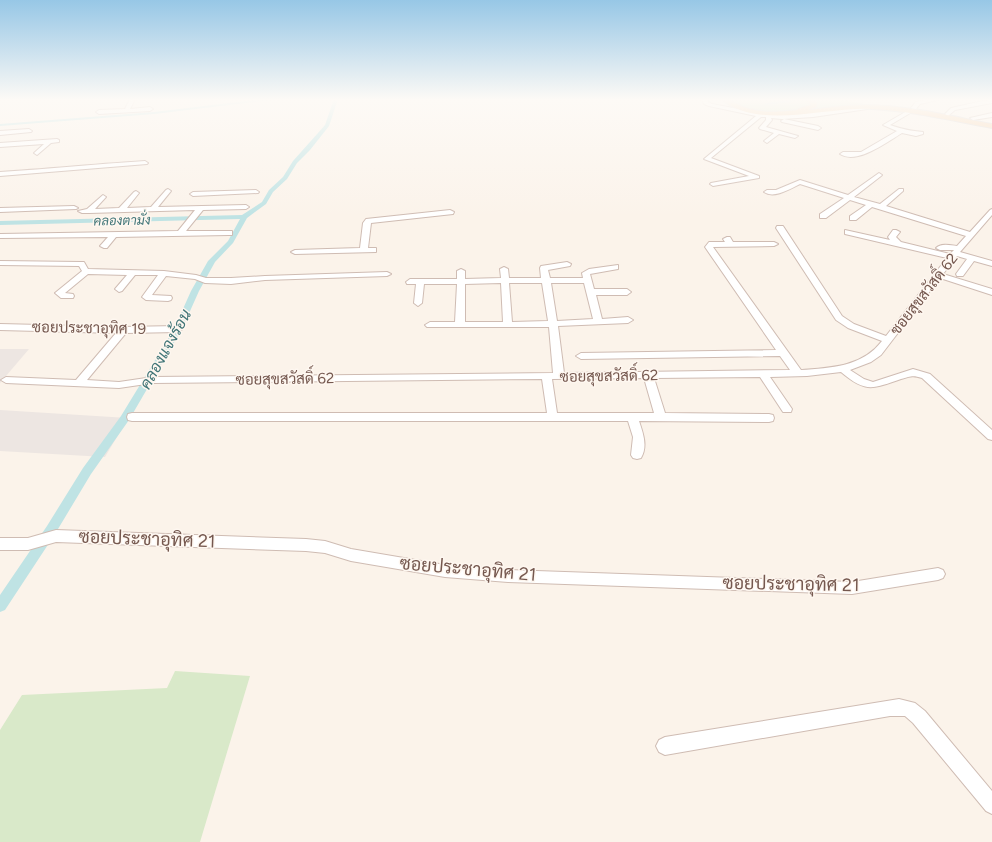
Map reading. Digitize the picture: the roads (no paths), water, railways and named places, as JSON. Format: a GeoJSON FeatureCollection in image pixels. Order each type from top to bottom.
{"type":"FeatureCollection","features":[{"type":"Feature","properties":{"kind":"street"},"geometry":{"type":"LineString","coordinates":[[713,184],[757,178],[708,159],[732,138]]}},
{"type":"Feature","properties":{"kind":"street"},"geometry":{"type":"LineString","coordinates":[[767,141],[770,138]]}},
{"type":"Feature","properties":{"kind":"street"},"geometry":{"type":"LineString","coordinates":[[843,154],[862,154],[889,138]]}},
{"type":"Feature","properties":{"kind":"street"},"geometry":{"type":"LineString","coordinates":[[0,145],[57,141]]}},
{"type":"Feature","properties":{"kind":"street"},"geometry":{"type":"LineString","coordinates":[[37,153],[49,142]]}},
{"type":"Feature","properties":{"kind":"street"},"geometry":{"type":"LineString","coordinates":[[0,174],[70,169],[88,166],[145,163]]}},
{"type":"Feature","properties":{"kind":"street"},"geometry":{"type":"LineString","coordinates":[[823,216],[879,175]]}},
{"type":"Feature","properties":{"kind":"street"},"geometry":{"type":"LineString","coordinates":[[767,192],[777,192],[800,182],[971,235]]}},
{"type":"Feature","properties":{"kind":"street"},"geometry":{"type":"LineString","coordinates":[[881,208],[900,190]]}},
{"type":"Feature","properties":{"kind":"street"},"geometry":{"type":"LineString","coordinates":[[152,210],[168,191]]}},
{"type":"Feature","properties":{"kind":"street"},"geometry":{"type":"LineString","coordinates":[[182,209],[194,191],[256,192]]}},
{"type":"Feature","properties":{"kind":"street"},"geometry":{"type":"LineString","coordinates":[[121,210],[136,193]]}},
{"type":"Feature","properties":{"kind":"street"},"geometry":{"type":"LineString","coordinates":[[102,197],[85,211],[246,207]]}},
{"type":"Feature","properties":{"kind":"street"},"geometry":{"type":"LineString","coordinates":[[853,218],[871,204]]}},
{"type":"Feature","properties":{"kind":"street"},"geometry":{"type":"LineString","coordinates":[[0,210],[74,208]]}},
{"type":"Feature","properties":{"kind":"street"},"geometry":{"type":"LineString","coordinates":[[181,234],[201,208]]}},
{"type":"Feature","properties":{"kind":"street","name":"ซอยสุขสวัสดิ์ 62"},"geometry":{"type":"LineString","coordinates":[[6,380],[119,385],[153,380],[763,374],[842,368],[859,365],[872,359],[938,275],[992,211]]}},
{"type":"Feature","properties":{"kind":"street"},"geometry":{"type":"LineString","coordinates":[[364,250],[367,223],[369,221],[450,212]]}},
{"type":"Feature","properties":{"kind":"street"},"geometry":{"type":"LineString","coordinates":[[780,228],[839,318],[844,322],[888,340]]}},
{"type":"Feature","properties":{"kind":"street"},"geometry":{"type":"LineString","coordinates":[[848,232],[898,244],[956,253],[992,264]]}},
{"type":"Feature","properties":{"kind":"street"},"geometry":{"type":"LineString","coordinates":[[896,232],[892,238],[898,244]]}},
{"type":"Feature","properties":{"kind":"street"},"geometry":{"type":"LineString","coordinates":[[0,236],[229,233]]}},
{"type":"Feature","properties":{"kind":"street"},"geometry":{"type":"LineString","coordinates":[[104,246],[114,234]]}},
{"type":"Feature","properties":{"kind":"street"},"geometry":{"type":"LineString","coordinates":[[774,244],[727,241],[709,245],[730,278],[797,372]]}},
{"type":"Feature","properties":{"kind":"street"},"geometry":{"type":"LineString","coordinates":[[940,248],[950,247],[956,253]]}},
{"type":"Feature","properties":{"kind":"street"},"geometry":{"type":"LineString","coordinates":[[295,252],[373,250]]}},
{"type":"Feature","properties":{"kind":"street"},"geometry":{"type":"LineString","coordinates":[[960,274],[972,258]]}},
{"type":"Feature","properties":{"kind":"street"},"geometry":{"type":"LineString","coordinates":[[0,263],[81,264],[86,271]]}},
{"type":"Feature","properties":{"kind":"street"},"geometry":{"type":"LineString","coordinates":[[559,377],[547,280],[544,268],[567,264]]}},
{"type":"Feature","properties":{"kind":"street"},"geometry":{"type":"LineString","coordinates":[[598,321],[587,272],[615,267]]}},
{"type":"Feature","properties":{"kind":"street"},"geometry":{"type":"LineString","coordinates":[[504,269],[508,323]]}},
{"type":"Feature","properties":{"kind":"street"},"geometry":{"type":"LineString","coordinates":[[70,296],[64,296],[59,293],[86,271],[164,273],[196,277],[205,280],[231,281],[265,278],[387,274]]}},
{"type":"Feature","properties":{"kind":"street"},"geometry":{"type":"LineString","coordinates":[[460,324],[461,271]]}},
{"type":"Feature","properties":{"kind":"street"},"geometry":{"type":"LineString","coordinates":[[119,288],[133,272]]}},
{"type":"Feature","properties":{"kind":"street"},"geometry":{"type":"LineString","coordinates":[[164,273],[146,297],[168,298]]}},
{"type":"Feature","properties":{"kind":"street"},"geometry":{"type":"LineString","coordinates":[[938,275],[992,292]]}},
{"type":"Feature","properties":{"kind":"street"},"geometry":{"type":"LineString","coordinates":[[410,282],[588,280]]}},
{"type":"Feature","properties":{"kind":"street"},"geometry":{"type":"LineString","coordinates":[[418,303],[420,282]]}},
{"type":"Feature","properties":{"kind":"street"},"geometry":{"type":"LineString","coordinates":[[591,292],[627,292]]}},
{"type":"Feature","properties":{"kind":"street"},"geometry":{"type":"LineString","coordinates":[[826,299],[820,300],[834,322]]}},
{"type":"Feature","properties":{"kind":"street"},"geometry":{"type":"LineString","coordinates":[[430,325],[508,323],[553,324],[628,320]]}},
{"type":"Feature","properties":{"kind":"street","name":"ซอยประชาอุทิศ 19"},"geometry":{"type":"LineString","coordinates":[[0,327],[123,330],[178,329]]}},
{"type":"Feature","properties":{"kind":"street"},"geometry":{"type":"LineString","coordinates":[[78,384],[123,330]]}},
{"type":"Feature","properties":{"kind":"street"},"geometry":{"type":"LineString","coordinates":[[581,356],[783,353]]}},
{"type":"Feature","properties":{"kind":"street"},"geometry":{"type":"LineString","coordinates":[[842,368],[858,381],[866,385],[873,385],[913,372],[926,376],[992,436]]}},
{"type":"Feature","properties":{"kind":"street"},"geometry":{"type":"LineString","coordinates":[[763,374],[787,409]]}},
{"type":"Feature","properties":{"kind":"street"},"geometry":{"type":"LineString","coordinates":[[648,376],[661,417]]}},
{"type":"Feature","properties":{"kind":"street"},"geometry":{"type":"LineString","coordinates":[[548,377],[552,413]]}},
{"type":"Feature","properties":{"kind":"street"},"geometry":{"type":"LineString","coordinates":[[132,417],[769,418]]}},
{"type":"Feature","properties":{"kind":"street"},"geometry":{"type":"LineString","coordinates":[[632,417],[639,437],[637,455]]}},
{"type":"Feature","properties":{"kind":"street","name":"ซอยประชาอุทิศ 21"},"geometry":{"type":"LineString","coordinates":[[0,544],[28,544],[56,536],[306,545],[325,547],[350,555],[445,571],[508,576],[852,588],[938,574]]}},
{"type":"Feature","properties":{"kind":"street"},"geometry":{"type":"LineString","coordinates":[[665,746],[890,708],[906,707],[919,717],[992,805]]}},
{"type":"Feature","properties":{"kind":"waterway","name":"คลองแจงร้อน"},"geometry":{"type":"LineString","coordinates":[[244,217],[264,203],[271,191],[285,178],[295,162],[316,138]]}},
{"type":"Feature","properties":{"kind":"waterway","name":"คลองตามั่ง"},"geometry":{"type":"LineString","coordinates":[[0,223],[244,217]]}},
{"type":"Feature","properties":{"kind":"waterway","name":"คลองแจงร้อน"},"geometry":{"type":"LineString","coordinates":[[0,606],[51,530],[87,471],[125,418],[178,329],[195,291],[212,261],[231,242],[244,217]]}}]}
